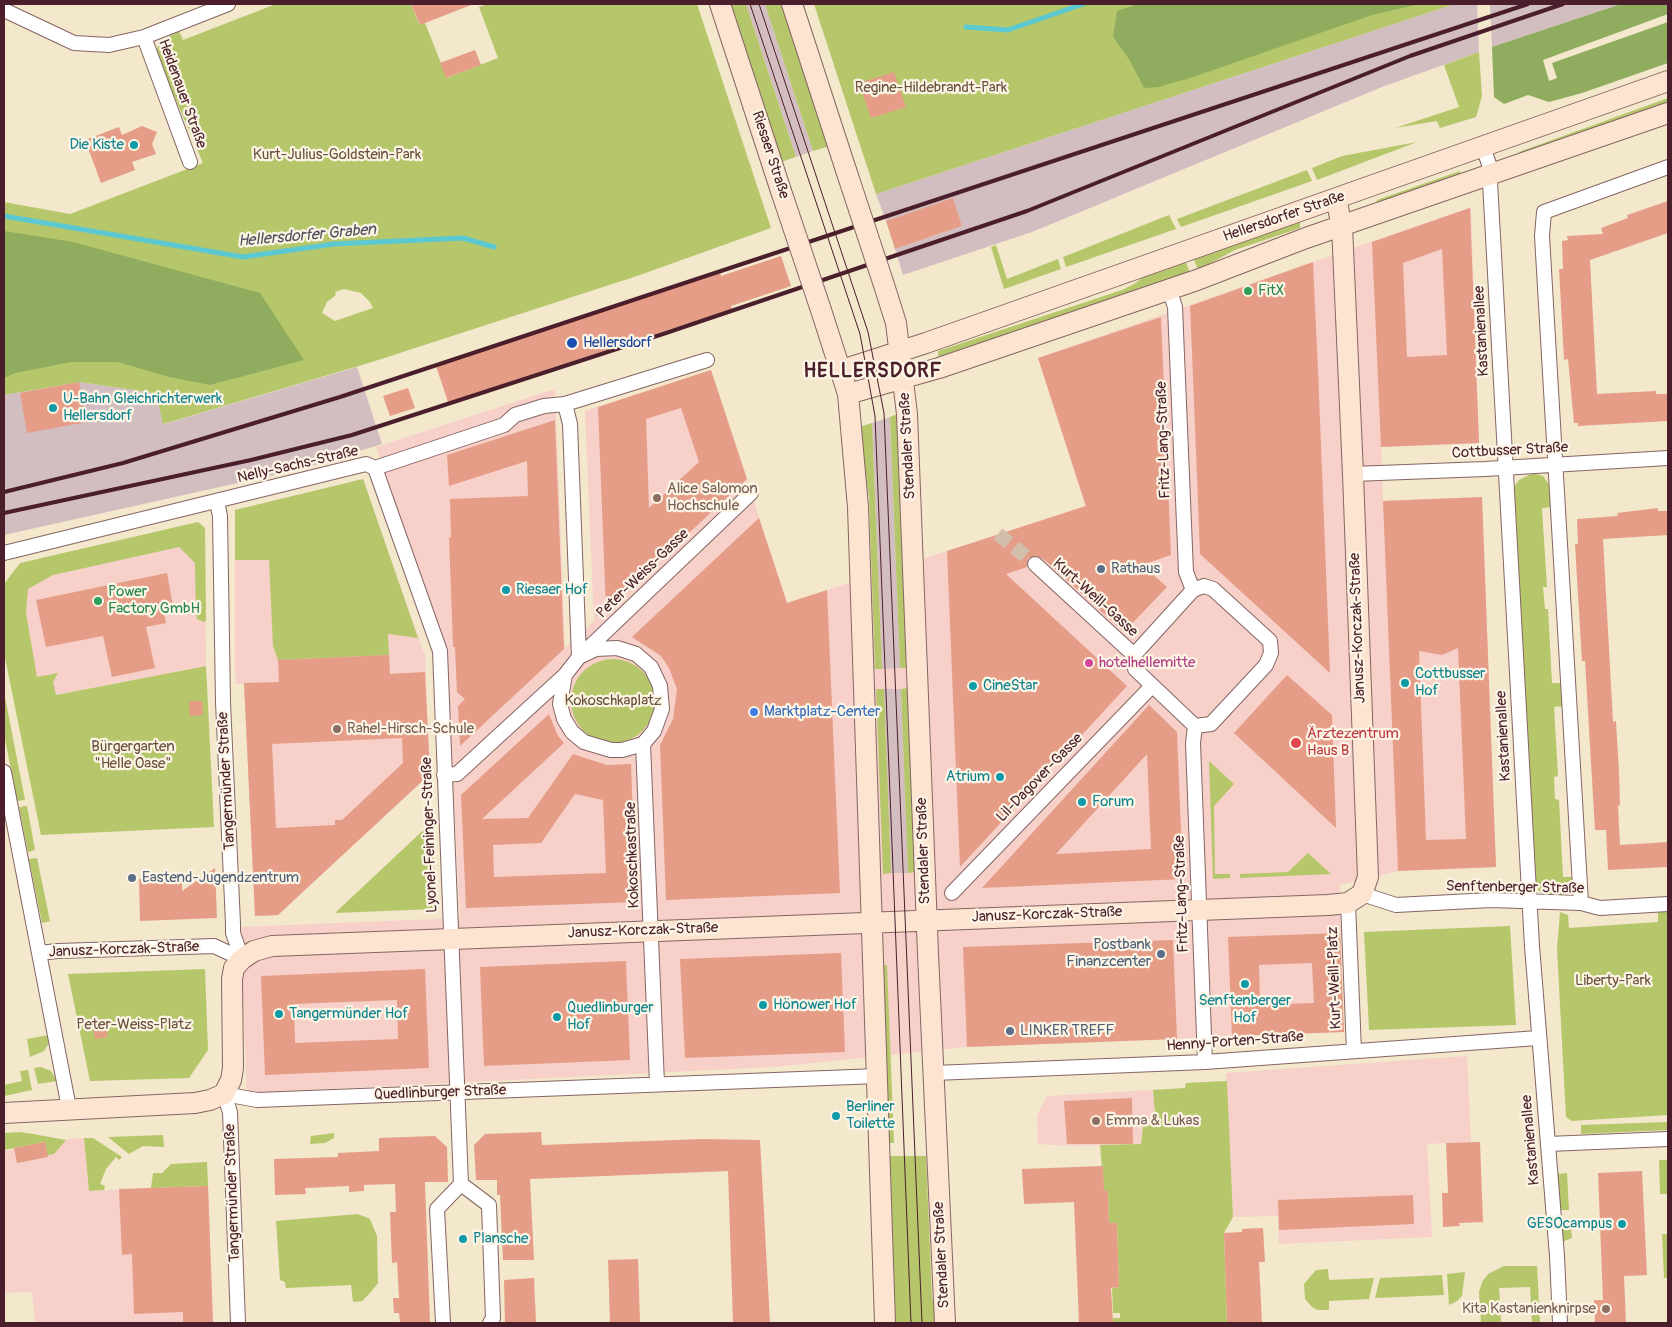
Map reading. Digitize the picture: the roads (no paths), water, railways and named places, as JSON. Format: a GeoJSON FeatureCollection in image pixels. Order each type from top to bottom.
{"type":"FeatureCollection","features":[{"type":"Feature","properties":{"kind":"main road","name":"Riesaer Straße"},"geometry":{"type":"LineString","coordinates":[[720,4],[842,370],[848,394]]}},
{"type":"Feature","properties":{"kind":"main road","name":"Stendaler Straße"},"geometry":{"type":"LineString","coordinates":[[792,4],[896,323],[904,378],[914,556],[926,920],[946,1323]]}},
{"type":"Feature","properties":{"kind":"main road","name":"Hellersdorfer Straße"},"geometry":{"type":"LineString","coordinates":[[842,370],[900,352],[1668,81]]}},
{"type":"Feature","properties":{"kind":"main road","name":"Hellersdorfer Straße"},"geometry":{"type":"LineString","coordinates":[[848,394],[904,378],[1170,289],[1342,226],[1668,113]]}},
{"type":"Feature","properties":{"kind":"main road","name":"Janusz-Korczak-Straße"},"geometry":{"type":"LineString","coordinates":[[242,959],[262,948],[272,946],[1199,909],[1355,898],[1368,877],[1342,226],[1336,199]]}},
{"type":"Feature","properties":{"kind":"main road"},"geometry":{"type":"LineString","coordinates":[[848,394],[858,507],[885,1323]]}},
{"type":"Feature","properties":{"kind":"main road"},"geometry":{"type":"LineString","coordinates":[[4,1114],[69,1108],[195,1103],[210,1100],[224,1094],[231,1080],[233,1068],[232,974],[242,959]]}},
{"type":"Feature","properties":{"kind":"street","name":"Heidenauer Straße"},"geometry":{"type":"LineString","coordinates":[[4,10],[74,43],[109,45],[144,36],[228,4]]}},
{"type":"Feature","properties":{"kind":"street","name":"Heidenauer Straße"},"geometry":{"type":"LineString","coordinates":[[144,36],[190,162]]}},
{"type":"Feature","properties":{"kind":"street","name":"Kastanienallee"},"geometry":{"type":"LineString","coordinates":[[1483,147],[1489,164],[1529,903],[1560,1323]]}},
{"type":"Feature","properties":{"kind":"street"},"geometry":{"type":"LineString","coordinates":[[1581,903],[1542,236],[1544,212],[1668,167]]}},
{"type":"Feature","properties":{"kind":"street","name":"Fritz-Lang-Straße"},"geometry":{"type":"LineString","coordinates":[[1170,289],[1175,307],[1186,572],[1194,590]]}},
{"type":"Feature","properties":{"kind":"street","name":"Nelly-Sachs-Straße"},"geometry":{"type":"LineString","coordinates":[[4,553],[366,464],[375,468],[504,425],[515,415],[544,406],[565,404],[707,360]]}},
{"type":"Feature","properties":{"kind":"street"},"geometry":{"type":"LineString","coordinates":[[565,404],[570,424],[579,657]]}},
{"type":"Feature","properties":{"kind":"street","name":"Cottbusser Straße"},"geometry":{"type":"LineString","coordinates":[[1353,474],[1506,468],[1668,458]]}},
{"type":"Feature","properties":{"kind":"street","name":"Lyonel-Feininger-Straße"},"geometry":{"type":"LineString","coordinates":[[375,468],[440,651],[461,1184]]}},
{"type":"Feature","properties":{"kind":"street","name":"Peter-Weiss-Gasse"},"geometry":{"type":"LineString","coordinates":[[579,657],[751,493]]}},
{"type":"Feature","properties":{"kind":"street","name":"Tangermünder Straße"},"geometry":{"type":"LineString","coordinates":[[217,502],[220,516],[223,702],[232,924],[233,933],[242,959]]}},
{"type":"Feature","properties":{"kind":"street","name":"Kurt-Weill-Gasse"},"geometry":{"type":"LineString","coordinates":[[1035,564],[1134,655]]}},
{"type":"Feature","properties":{"kind":"street"},"geometry":{"type":"LineString","coordinates":[[1204,586],[1213,589],[1270,641],[1272,654],[1266,665],[1211,724],[1195,726],[1135,669],[1134,655],[1194,590],[1204,586]]}},
{"type":"Feature","properties":{"kind":"street"},"geometry":{"type":"LineString","coordinates":[[444,775],[457,774],[565,675],[579,657],[596,649],[617,648],[636,654],[651,667],[660,686],[662,709],[654,731],[644,744],[611,750],[584,742],[572,732],[564,719],[560,704],[565,675]]}},
{"type":"Feature","properties":{"kind":"street","name":"Lil-Dagover-Gasse"},"geometry":{"type":"LineString","coordinates":[[952,893],[1152,686]]}},
{"type":"Feature","properties":{"kind":"street","name":"Fritz-Lang-Straße"},"geometry":{"type":"LineString","coordinates":[[1195,726],[1192,743],[1205,1062]]}},
{"type":"Feature","properties":{"kind":"street","name":"Kokoschkastraße"},"geometry":{"type":"LineString","coordinates":[[644,744],[657,1084]]}},
{"type":"Feature","properties":{"kind":"street"},"geometry":{"type":"LineString","coordinates":[[4,772],[9,826],[39,954],[69,1108]]}},
{"type":"Feature","properties":{"kind":"street","name":"Senftenberger Straße"},"geometry":{"type":"LineString","coordinates":[[1355,898],[1396,905],[1491,900],[1529,903],[1581,903],[1600,908],[1668,904]]}},
{"type":"Feature","properties":{"kind":"street","name":"Kurt-Weill-Platz"},"geometry":{"type":"LineString","coordinates":[[1354,1051],[1355,898]]}},
{"type":"Feature","properties":{"kind":"street","name":"Janusz-Korczak-Straße"},"geometry":{"type":"LineString","coordinates":[[39,954],[58,951],[214,946],[242,959]]}},
{"type":"Feature","properties":{"kind":"street","name":"Henny-Porten-Straße"},"geometry":{"type":"LineString","coordinates":[[934,1073],[1205,1062],[1538,1038]]}},
{"type":"Feature","properties":{"kind":"street","name":"Quedlinburger Straße"},"geometry":{"type":"LineString","coordinates":[[224,1094],[250,1100],[878,1076]]}},
{"type":"Feature","properties":{"kind":"street","name":"Tangermünder Straße"},"geometry":{"type":"LineString","coordinates":[[224,1094],[230,1112],[238,1323]]}},
{"type":"Feature","properties":{"kind":"street"},"geometry":{"type":"LineString","coordinates":[[1548,1144],[1668,1138]]}},
{"type":"Feature","properties":{"kind":"street"},"geometry":{"type":"LineString","coordinates":[[443,1323],[437,1209],[461,1184],[489,1205],[493,1318],[490,1323]]}},
{"type":"Feature","properties":{"kind":"waterway","name":"Hellersdorfer Graben"},"geometry":{"type":"LineString","coordinates":[[966,27],[1008,30],[1083,4]]}},
{"type":"Feature","properties":{"kind":"waterway","name":"Hellersdorfer Graben"},"geometry":{"type":"LineString","coordinates":[[4,216],[243,257],[334,244],[463,238],[494,247]]}},
{"type":"Feature","properties":{"kind":"tunnel"},"geometry":{"type":"LineString","coordinates":[[998,534],[1035,564]]}},
{"type":"Feature","properties":{"kind":"tram line"},"geometry":{"type":"LineString","coordinates":[[750,4],[860,334],[875,416],[911,1323]]}},
{"type":"Feature","properties":{"kind":"tram line"},"geometry":{"type":"LineString","coordinates":[[759,4],[868,332],[884,413],[922,1323]]}},
{"type":"Feature","properties":{"kind":"railway"},"geometry":{"type":"LineString","coordinates":[[4,492],[123,463],[340,397],[1528,4]]}},
{"type":"Feature","properties":{"kind":"railway"},"geometry":{"type":"LineString","coordinates":[[4,513],[251,460],[352,435],[666,333],[1027,211],[1410,56],[1563,4]]}},
{"type":"Feature","properties":{"kind":"place","name":"Die Kiste"},"geometry":{"type":"Point","coordinates":[134,145]}},
{"type":"Feature","properties":{"kind":"place","name":"FitX"},"geometry":{"type":"Point","coordinates":[1248,291]}},
{"type":"Feature","properties":{"kind":"place","name":"Hellersdorf"},"geometry":{"type":"Point","coordinates":[572,343]}},
{"type":"Feature","properties":{"kind":"place","name":"U-Bahn Gleichrichterwerk Hellersdorf"},"geometry":{"type":"Point","coordinates":[53,408]}},
{"type":"Feature","properties":{"kind":"place","name":"Alice Salomon Hochschule"},"geometry":{"type":"Point","coordinates":[657,498]}},
{"type":"Feature","properties":{"kind":"place","name":"Rathaus"},"geometry":{"type":"Point","coordinates":[1101,569]}},
{"type":"Feature","properties":{"kind":"place","name":"Riesaer Hof"},"geometry":{"type":"Point","coordinates":[506,590]}},
{"type":"Feature","properties":{"kind":"place","name":"Power Factory GmbH"},"geometry":{"type":"Point","coordinates":[98,601]}},
{"type":"Feature","properties":{"kind":"place","name":"hotelhellemitte"},"geometry":{"type":"Point","coordinates":[1089,663]}},
{"type":"Feature","properties":{"kind":"place","name":"Cottbusser Hof"},"geometry":{"type":"Point","coordinates":[1405,683]}},
{"type":"Feature","properties":{"kind":"place","name":"CineStar"},"geometry":{"type":"Point","coordinates":[973,686]}},
{"type":"Feature","properties":{"kind":"place","name":"Marktplatz-Center"},"geometry":{"type":"Point","coordinates":[754,712]}},
{"type":"Feature","properties":{"kind":"place","name":"Rahel-Hirsch-Schule"},"geometry":{"type":"Point","coordinates":[337,729]}},
{"type":"Feature","properties":{"kind":"place","name":"Ärztezentrum Haus B"},"geometry":{"type":"Point","coordinates":[1296,743]}},
{"type":"Feature","properties":{"kind":"place","name":"Atrium"},"geometry":{"type":"Point","coordinates":[1000,777]}},
{"type":"Feature","properties":{"kind":"place","name":"Forum"},"geometry":{"type":"Point","coordinates":[1082,802]}},
{"type":"Feature","properties":{"kind":"place","name":"Eastend-Jugendzentrum"},"geometry":{"type":"Point","coordinates":[132,878]}},
{"type":"Feature","properties":{"kind":"place","name":"Postbank Finanzcenter"},"geometry":{"type":"Point","coordinates":[1161,954]}},
{"type":"Feature","properties":{"kind":"place","name":"Senftenberger Hof"},"geometry":{"type":"Point","coordinates":[1245,984]}},
{"type":"Feature","properties":{"kind":"place","name":"Hönower Hof"},"geometry":{"type":"Point","coordinates":[763,1005]}},
{"type":"Feature","properties":{"kind":"place","name":"Tangermünder Hof"},"geometry":{"type":"Point","coordinates":[279,1014]}},
{"type":"Feature","properties":{"kind":"place","name":"Quedlinburger Hof"},"geometry":{"type":"Point","coordinates":[557,1017]}},
{"type":"Feature","properties":{"kind":"place","name":"LINKER TREFF"},"geometry":{"type":"Point","coordinates":[1010,1031]}},
{"type":"Feature","properties":{"kind":"place","name":"Berliner Toilette"},"geometry":{"type":"Point","coordinates":[836,1116]}},
{"type":"Feature","properties":{"kind":"place","name":"Emma & Lukas"},"geometry":{"type":"Point","coordinates":[1096,1121]}},
{"type":"Feature","properties":{"kind":"place","name":"GESOcampus"},"geometry":{"type":"Point","coordinates":[1622,1224]}},
{"type":"Feature","properties":{"kind":"place","name":"Plansche"},"geometry":{"type":"Point","coordinates":[463,1239]}},
{"type":"Feature","properties":{"kind":"place","name":"Kita Kastanienknirpse"},"geometry":{"type":"Point","coordinates":[1606,1309]}},
{"type":"Feature","properties":{"kind":"district","name":"HELLERSDORF"},"geometry":{"type":"Point","coordinates":[873,372]}},
{"type":"Feature","properties":{"kind":"park label","name":"Regine-Hildebrandt-Park"},"geometry":{"type":"Point","coordinates":[931,88]}},
{"type":"Feature","properties":{"kind":"park label","name":"Kurt-Julius-Goldstein-Park"},"geometry":{"type":"Point","coordinates":[337,155]}},
{"type":"Feature","properties":{"kind":"park label","name":"Kokoschkaplatz"},"geometry":{"type":"Point","coordinates":[613,701]}},
{"type":"Feature","properties":{"kind":"park label","name":"Bürgergarten \"Helle Oase\""},"geometry":{"type":"Point","coordinates":[133,756]}},
{"type":"Feature","properties":{"kind":"park label","name":"Liberty-Park"},"geometry":{"type":"Point","coordinates":[1613,981]}},
{"type":"Feature","properties":{"kind":"park label","name":"Peter-Weiss-Platz"},"geometry":{"type":"Point","coordinates":[134,1025]}}]}
